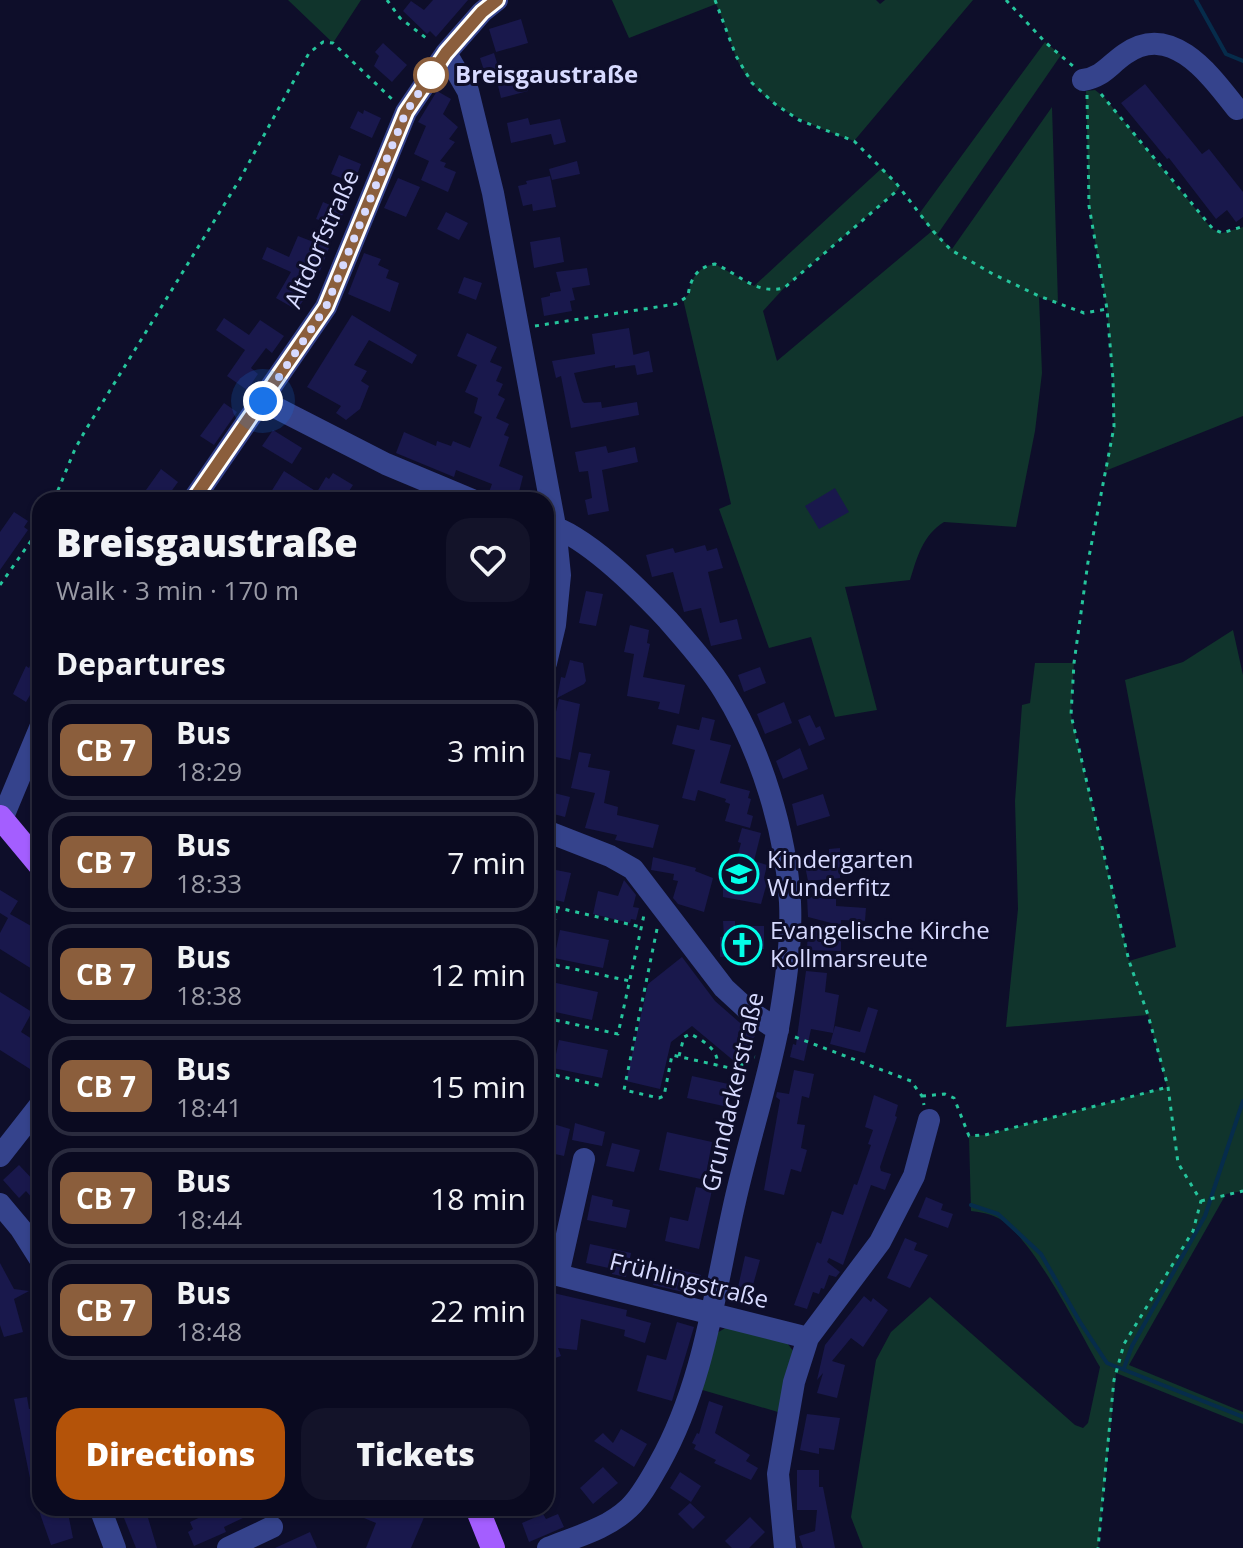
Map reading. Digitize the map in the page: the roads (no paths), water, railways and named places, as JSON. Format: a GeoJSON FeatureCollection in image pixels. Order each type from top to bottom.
{"type":"FeatureCollection","features":[{"type":"Feature","properties":{"kind":"main road"},"geometry":{"type":"LineString","coordinates":[[1,820],[32,856]]}},
{"type":"Feature","properties":{"kind":"main road"},"geometry":{"type":"LineString","coordinates":[[480,1516],[493,1548]]}},
{"type":"Feature","properties":{"kind":"street","name":"Altdorfstraße"},"geometry":{"type":"LineString","coordinates":[[199,492],[326,307],[406,112],[446,53],[482,12],[497,0]]}},
{"type":"Feature","properties":{"kind":"street"},"geometry":{"type":"LineString","coordinates":[[1081,76],[1098,78],[1125,54],[1143,44],[1161,44],[1177,49],[1205,69],[1237,109]]}},
{"type":"Feature","properties":{"kind":"street"},"geometry":{"type":"LineString","coordinates":[[446,53],[468,91],[493,193],[519,328],[545,492]]}},
{"type":"Feature","properties":{"kind":"street"},"geometry":{"type":"LineString","coordinates":[[263,401],[386,464],[453,492]]}},
{"type":"Feature","properties":{"kind":"street","name":"Grundackerstraße"},"geometry":{"type":"LineString","coordinates":[[548,1548],[600,1527],[629,1508],[651,1479],[669,1446],[693,1389],[778,1030],[788,965],[790,903],[782,842],[770,793],[724,691],[655,607],[588,545],[554,527]]}},
{"type":"Feature","properties":{"kind":"street"},"geometry":{"type":"LineString","coordinates":[[554,545],[560,575],[554,629]]}},
{"type":"Feature","properties":{"kind":"street"},"geometry":{"type":"LineString","coordinates":[[1,820],[32,747]]}},
{"type":"Feature","properties":{"kind":"street"},"geometry":{"type":"LineString","coordinates":[[554,834],[610,856],[633,869],[724,988],[749,1011],[778,1030]]}},
{"type":"Feature","properties":{"kind":"street"},"geometry":{"type":"LineString","coordinates":[[0,1156],[32,1115]]}},
{"type":"Feature","properties":{"kind":"street"},"geometry":{"type":"LineString","coordinates":[[785,1548],[778,1474],[794,1382],[808,1338],[880,1242],[914,1176],[929,1120]]}},
{"type":"Feature","properties":{"kind":"street","name":"Frühlingstraße"},"geometry":{"type":"LineString","coordinates":[[554,1267],[584,1159]]}},
{"type":"Feature","properties":{"kind":"street"},"geometry":{"type":"LineString","coordinates":[[0,1204],[32,1246]]}},
{"type":"Feature","properties":{"kind":"street","name":"Frühlingstraße"},"geometry":{"type":"LineString","coordinates":[[554,1274],[808,1338]]}},
{"type":"Feature","properties":{"kind":"street"},"geometry":{"type":"LineString","coordinates":[[103,1516],[115,1548]]}},
{"type":"Feature","properties":{"kind":"street"},"geometry":{"type":"LineString","coordinates":[[228,1548],[272,1527]]}},
{"type":"Feature","properties":{"kind":"waterway"},"geometry":{"type":"LineString","coordinates":[[1196,0],[1226,54],[1243,61]]}},
{"type":"Feature","properties":{"kind":"waterway"},"geometry":{"type":"LineString","coordinates":[[1124,1368],[1132,1346],[1205,1216],[1243,1101]]}},
{"type":"Feature","properties":{"kind":"waterway"},"geometry":{"type":"LineString","coordinates":[[971,1205],[998,1214],[1041,1254],[1107,1363],[1243,1417]]}},
{"type":"Feature","properties":{"kind":"place","name":"Breisgaustraße"},"geometry":{"type":"Point","coordinates":[431,75]}},
{"type":"Feature","properties":{"kind":"place","name":"Kindergarten Wunderfitz"},"geometry":{"type":"Point","coordinates":[739,874]}},
{"type":"Feature","properties":{"kind":"place","name":"Evangelische Kirche Kollmarsreute"},"geometry":{"type":"Point","coordinates":[742,945]}}]}
